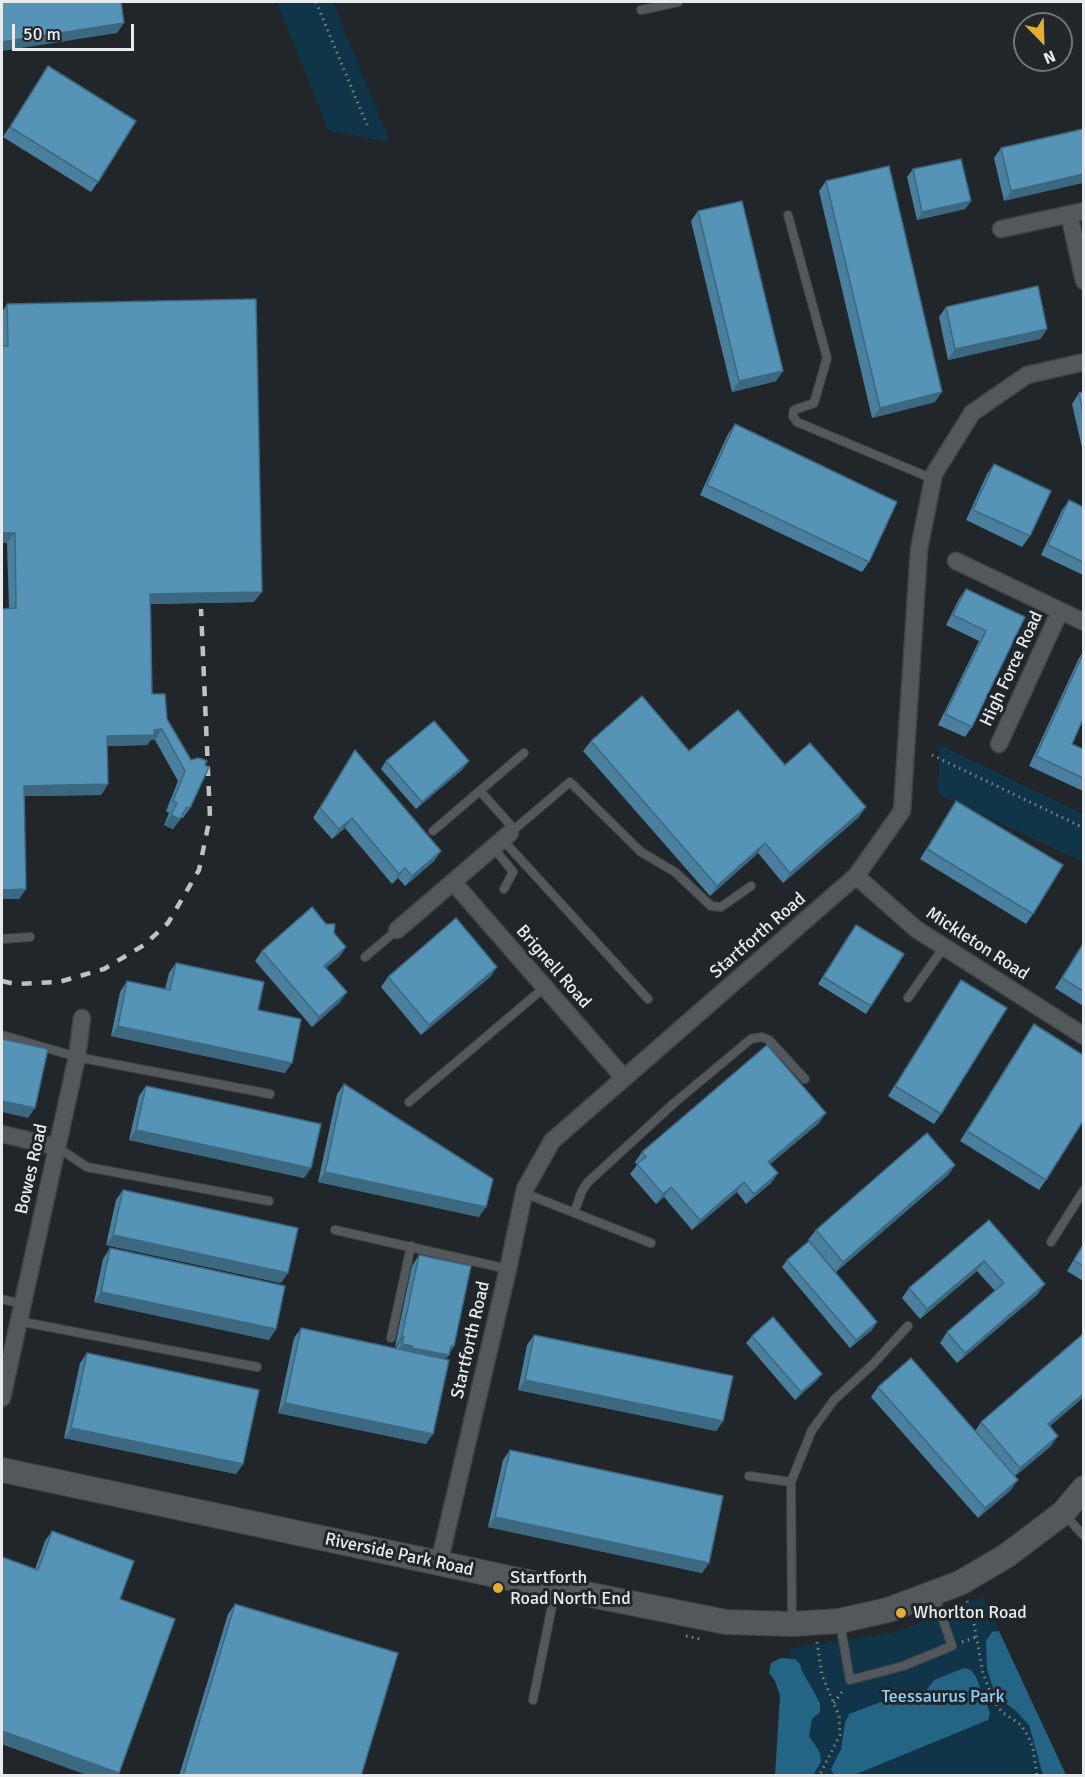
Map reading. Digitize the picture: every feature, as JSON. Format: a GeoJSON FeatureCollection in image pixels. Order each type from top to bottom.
{"type":"FeatureCollection","features":[{"type":"Feature","properties":{"kind":"street"},"geometry":{"type":"LineString","coordinates":[[1001,229],[1076,213],[1083,281]]}},
{"type":"Feature","properties":{"kind":"street","name":"Startforth Road"},"geometry":{"type":"LineString","coordinates":[[439,1563],[524,1193],[552,1141],[856,876],[902,811],[919,549],[933,474],[972,413],[1027,375],[1083,362]]}},
{"type":"Feature","properties":{"kind":"street","name":"High Force Road"},"geometry":{"type":"LineString","coordinates":[[956,561],[1083,622]]}},
{"type":"Feature","properties":{"kind":"street","name":"High Force Road"},"geometry":{"type":"LineString","coordinates":[[999,744],[1060,611]]}},
{"type":"Feature","properties":{"kind":"street"},"geometry":{"type":"LineString","coordinates":[[397,930],[505,837]]}},
{"type":"Feature","properties":{"kind":"street","name":"Mickleton Road"},"geometry":{"type":"LineString","coordinates":[[856,876],[916,929],[1083,1036]]}},
{"type":"Feature","properties":{"kind":"street","name":"Brignell Road"},"geometry":{"type":"LineString","coordinates":[[453,882],[624,1078]]}},
{"type":"Feature","properties":{"kind":"street","name":"Bowes Road"},"geometry":{"type":"LineString","coordinates":[[2,1398],[77,1057],[82,1018]]}},
{"type":"Feature","properties":{"kind":"street"},"geometry":{"type":"LineString","coordinates":[[2,1134],[57,1147]]}},
{"type":"Feature","properties":{"kind":"street","name":"Riverside Park Road"},"geometry":{"type":"LineString","coordinates":[[2,1470],[726,1622],[792,1624],[839,1621],[888,1610],[960,1583],[1006,1557],[1063,1513],[1083,1488]]}},
{"type":"Feature","properties":{"kind":"lane"},"geometry":{"type":"LineString","coordinates":[[641,10],[678,2]]}},
{"type":"Feature","properties":{"kind":"lane"},"geometry":{"type":"LineString","coordinates":[[788,215],[827,358],[814,403],[794,410],[793,416],[797,422],[933,479]]}},
{"type":"Feature","properties":{"kind":"lane"},"geometry":{"type":"LineString","coordinates":[[433,831],[524,753]]}},
{"type":"Feature","properties":{"kind":"lane"},"geometry":{"type":"LineString","coordinates":[[505,837],[570,782],[641,852],[675,872],[711,906],[721,907],[751,886]]}},
{"type":"Feature","properties":{"kind":"lane"},"geometry":{"type":"LineString","coordinates":[[480,791],[505,837],[648,999]]}},
{"type":"Feature","properties":{"kind":"lane"},"geometry":{"type":"LineString","coordinates":[[504,890],[513,872],[505,837]]}},
{"type":"Feature","properties":{"kind":"lane"},"geometry":{"type":"LineString","coordinates":[[365,957],[397,930]]}},
{"type":"Feature","properties":{"kind":"lane"},"geometry":{"type":"LineString","coordinates":[[2,939],[30,938]]}},
{"type":"Feature","properties":{"kind":"lane"},"geometry":{"type":"LineString","coordinates":[[908,998],[944,947]]}},
{"type":"Feature","properties":{"kind":"lane"},"geometry":{"type":"LineString","coordinates":[[409,1102],[545,987]]}},
{"type":"Feature","properties":{"kind":"lane"},"geometry":{"type":"LineString","coordinates":[[2,1035],[77,1057],[270,1094]]}},
{"type":"Feature","properties":{"kind":"lane"},"geometry":{"type":"LineString","coordinates":[[574,1213],[588,1182],[673,1104],[751,1039],[762,1037],[769,1040],[805,1079]]}},
{"type":"Feature","properties":{"kind":"lane"},"geometry":{"type":"LineString","coordinates":[[57,1147],[87,1167],[269,1201]]}},
{"type":"Feature","properties":{"kind":"lane"},"geometry":{"type":"LineString","coordinates":[[1051,1242],[1083,1190]]}},
{"type":"Feature","properties":{"kind":"lane"},"geometry":{"type":"LineString","coordinates":[[524,1193],[651,1243]]}},
{"type":"Feature","properties":{"kind":"lane"},"geometry":{"type":"LineString","coordinates":[[335,1230],[508,1269]]}},
{"type":"Feature","properties":{"kind":"lane"},"geometry":{"type":"LineString","coordinates":[[391,1338],[411,1246]]}},
{"type":"Feature","properties":{"kind":"lane"},"geometry":{"type":"LineString","coordinates":[[2,1299],[21,1304]]}},
{"type":"Feature","properties":{"kind":"lane"},"geometry":{"type":"LineString","coordinates":[[18,1321],[257,1367]]}},
{"type":"Feature","properties":{"kind":"lane"},"geometry":{"type":"LineString","coordinates":[[792,1624],[791,1482],[812,1430],[834,1400],[873,1364],[908,1326]]}},
{"type":"Feature","properties":{"kind":"lane"},"geometry":{"type":"LineString","coordinates":[[749,1476],[791,1482]]}},
{"type":"Feature","properties":{"kind":"lane"},"geometry":{"type":"LineString","coordinates":[[1063,1513],[1083,1536]]}},
{"type":"Feature","properties":{"kind":"lane"},"geometry":{"type":"LineString","coordinates":[[533,1700],[556,1588]]}},
{"type":"Feature","properties":{"kind":"lane"},"geometry":{"type":"LineString","coordinates":[[839,1621],[850,1680],[903,1666],[952,1646],[934,1594]]}},
{"type":"Feature","properties":{"kind":"path"},"geometry":{"type":"LineString","coordinates":[[316,2],[367,125]]}},
{"type":"Feature","properties":{"kind":"path"},"geometry":{"type":"LineString","coordinates":[[932,755],[1083,828]]}},
{"type":"Feature","properties":{"kind":"path"},"geometry":{"type":"LineString","coordinates":[[960,1583],[974,1624],[983,1673],[993,1700],[1002,1712],[1021,1725],[1028,1736],[1033,1748],[1037,1776]]}},
{"type":"Feature","properties":{"kind":"path"},"geometry":{"type":"LineString","coordinates":[[816,1639],[822,1675],[839,1716],[840,1735],[819,1776]]}},
{"type":"Feature","properties":{"kind":"green space"},"geometry":{"type":"Polygon","coordinates":[[[277,2],[333,2],[390,142],[329,131],[277,2]]]}},
{"type":"Feature","properties":{"kind":"green space"},"geometry":{"type":"Polygon","coordinates":[[[940,745],[1083,814],[1083,862],[938,794],[940,745]]]}},
{"type":"Feature","properties":{"kind":"green space","name":"Teessaurus Park"},"geometry":{"type":"Polygon","coordinates":[[[983,1597],[1066,1775],[780,1776],[791,1648],[893,1633],[983,1597]]]}},
{"type":"Feature","properties":{"kind":"green space"},"geometry":{"type":"Polygon","coordinates":[[[999,1631],[1066,1775],[1043,1775],[1029,1725],[994,1691],[987,1669],[986,1641],[992,1632],[999,1631]]]}},
{"type":"Feature","properties":{"kind":"green space"},"geometry":{"type":"Polygon","coordinates":[[[781,1658],[795,1659],[800,1664],[820,1703],[820,1712],[812,1719],[809,1736],[820,1753],[821,1762],[813,1775],[775,1775],[780,1696],[775,1681],[769,1673],[771,1663],[781,1658]]]}},
{"type":"Feature","properties":{"kind":"green space"},"geometry":{"type":"Polygon","coordinates":[[[964,1668],[971,1670],[976,1677],[990,1713],[988,1720],[854,1775],[834,1775],[831,1769],[841,1749],[845,1723],[849,1714],[889,1699],[897,1705],[923,1695],[934,1680],[964,1668]]]}},
{"type":"Feature","properties":{"kind":"building"},"geometry":{"type":"Polygon","coordinates":[[[2,2],[121,2],[124,23],[2,42],[2,2]]]}},
{"type":"Feature","properties":{"kind":"building"},"geometry":{"type":"Polygon","coordinates":[[[48,66],[136,121],[98,182],[10,127],[48,66]]]}},
{"type":"Feature","properties":{"kind":"building"},"geometry":{"type":"Polygon","coordinates":[[[1083,129],[1083,174],[1011,191],[1001,148],[1083,129]]]}},
{"type":"Feature","properties":{"kind":"building"},"geometry":{"type":"Polygon","coordinates":[[[961,159],[971,201],[922,212],[913,169],[961,159]]]}},
{"type":"Feature","properties":{"kind":"building"},"geometry":{"type":"Polygon","coordinates":[[[889,166],[942,392],[880,408],[826,181],[889,166]]]}},
{"type":"Feature","properties":{"kind":"building"},"geometry":{"type":"Polygon","coordinates":[[[742,201],[783,371],[739,381],[698,211],[742,201]]]}},
{"type":"Feature","properties":{"kind":"building"},"geometry":{"type":"Polygon","coordinates":[[[1038,286],[1047,329],[955,349],[946,307],[1038,286]]]}},
{"type":"Feature","properties":{"kind":"building"},"geometry":{"type":"Polygon","coordinates":[[[256,299],[262,592],[150,594],[152,694],[165,694],[167,719],[191,760],[202,759],[207,761],[205,765],[209,767],[190,808],[187,807],[180,819],[171,815],[177,803],[173,801],[185,771],[162,729],[154,730],[154,735],[107,736],[108,784],[24,786],[26,889],[2,890],[2,609],[16,608],[15,533],[2,533],[2,346],[8,346],[7,304],[256,299]]]}},
{"type":"Feature","properties":{"kind":"building"},"geometry":{"type":"Polygon","coordinates":[[[1083,392],[1083,413],[1079,393],[1083,392]]]}},
{"type":"Feature","properties":{"kind":"building"},"geometry":{"type":"Polygon","coordinates":[[[735,424],[897,502],[869,562],[707,485],[735,424]]]}},
{"type":"Feature","properties":{"kind":"building"},"geometry":{"type":"Polygon","coordinates":[[[994,464],[1051,491],[1030,536],[973,510],[994,464]]]}},
{"type":"Feature","properties":{"kind":"building"},"geometry":{"type":"Polygon","coordinates":[[[1069,500],[1083,507],[1083,562],[1048,545],[1069,500]]]}},
{"type":"Feature","properties":{"kind":"building"},"geometry":{"type":"Polygon","coordinates":[[[966,589],[1025,617],[972,727],[945,714],[986,631],[953,615],[966,589]]]}},
{"type":"Feature","properties":{"kind":"building"},"geometry":{"type":"Polygon","coordinates":[[[1083,654],[1083,719],[1072,744],[1083,749],[1083,778],[1036,756],[1083,654]]]}},
{"type":"Feature","properties":{"kind":"building"},"geometry":{"type":"Polygon","coordinates":[[[642,696],[689,751],[738,710],[785,765],[810,743],[866,807],[790,873],[765,843],[717,886],[591,741],[642,696]]]}},
{"type":"Feature","properties":{"kind":"building"},"geometry":{"type":"Polygon","coordinates":[[[434,721],[469,761],[422,802],[386,761],[434,721]]]}},
{"type":"Feature","properties":{"kind":"building"},"geometry":{"type":"Polygon","coordinates":[[[355,750],[441,851],[412,876],[405,868],[399,874],[352,818],[339,829],[320,808],[355,750]]]}},
{"type":"Feature","properties":{"kind":"building"},"geometry":{"type":"Polygon","coordinates":[[[956,801],[1063,865],[1033,914],[927,849],[956,801]]]}},
{"type":"Feature","properties":{"kind":"building"},"geometry":{"type":"Polygon","coordinates":[[[312,907],[326,924],[335,924],[334,933],[346,947],[324,966],[347,992],[319,1017],[262,951],[312,907]]]}},
{"type":"Feature","properties":{"kind":"building"},"geometry":{"type":"Polygon","coordinates":[[[456,918],[497,967],[429,1025],[388,977],[456,918]]]}},
{"type":"Feature","properties":{"kind":"building"},"geometry":{"type":"Polygon","coordinates":[[[856,925],[904,954],[871,1006],[823,977],[856,925]]]}},
{"type":"Feature","properties":{"kind":"building"},"geometry":{"type":"Polygon","coordinates":[[[1083,944],[1083,991],[1062,978],[1083,944]]]}},
{"type":"Feature","properties":{"kind":"building"},"geometry":{"type":"Polygon","coordinates":[[[176,963],[264,982],[258,1010],[301,1019],[292,1063],[118,1026],[127,981],[170,990],[176,963]]]}},
{"type":"Feature","properties":{"kind":"building"},"geometry":{"type":"Polygon","coordinates":[[[961,980],[1007,1008],[941,1114],[895,1086],[961,980]]]}},
{"type":"Feature","properties":{"kind":"building"},"geometry":{"type":"Polygon","coordinates":[[[1034,1024],[1083,1055],[1083,1121],[1046,1180],[967,1131],[1034,1024]]]}},
{"type":"Feature","properties":{"kind":"building"},"geometry":{"type":"Polygon","coordinates":[[[2,1039],[48,1049],[35,1108],[2,1101],[2,1039]]]}},
{"type":"Feature","properties":{"kind":"building"},"geometry":{"type":"Polygon","coordinates":[[[767,1045],[826,1113],[768,1162],[778,1173],[754,1194],[744,1182],[700,1220],[671,1187],[663,1194],[637,1164],[646,1157],[642,1152],[767,1045]]]}},
{"type":"Feature","properties":{"kind":"building"},"geometry":{"type":"Polygon","coordinates":[[[344,1084],[493,1179],[486,1207],[325,1172],[344,1084]]]}},
{"type":"Feature","properties":{"kind":"building"},"geometry":{"type":"Polygon","coordinates":[[[146,1086],[321,1124],[311,1168],[136,1130],[146,1086]]]}},
{"type":"Feature","properties":{"kind":"building"},"geometry":{"type":"Polygon","coordinates":[[[927,1133],[955,1165],[843,1262],[816,1230],[927,1133]]]}},
{"type":"Feature","properties":{"kind":"building"},"geometry":{"type":"Polygon","coordinates":[[[123,1190],[298,1228],[288,1273],[113,1235],[123,1190]]]}},
{"type":"Feature","properties":{"kind":"building"},"geometry":{"type":"Polygon","coordinates":[[[989,1220],[1045,1284],[965,1353],[947,1332],[1004,1283],[984,1261],[927,1309],[909,1288],[989,1220]]]}},
{"type":"Feature","properties":{"kind":"building"},"geometry":{"type":"Polygon","coordinates":[[[809,1241],[877,1322],[856,1340],[787,1260],[809,1241]]]}},
{"type":"Feature","properties":{"kind":"building"},"geometry":{"type":"Polygon","coordinates":[[[1083,1245],[1083,1266],[1074,1260],[1083,1245]]]}},
{"type":"Feature","properties":{"kind":"building"},"geometry":{"type":"Polygon","coordinates":[[[110,1248],[285,1286],[276,1329],[101,1292],[110,1248]]]}},
{"type":"Feature","properties":{"kind":"building"},"geometry":{"type":"Polygon","coordinates":[[[419,1255],[471,1266],[454,1346],[451,1346],[449,1355],[402,1344],[419,1255]]]}},
{"type":"Feature","properties":{"kind":"building"},"geometry":{"type":"Polygon","coordinates":[[[773,1317],[822,1374],[801,1392],[752,1336],[773,1317]]]}},
{"type":"Feature","properties":{"kind":"building"},"geometry":{"type":"Polygon","coordinates":[[[301,1328],[449,1360],[433,1434],[285,1403],[301,1328]]]}},
{"type":"Feature","properties":{"kind":"building"},"geometry":{"type":"Polygon","coordinates":[[[1083,1334],[1083,1394],[1048,1424],[1058,1436],[1020,1468],[981,1422],[1083,1334]]]}},
{"type":"Feature","properties":{"kind":"building"},"geometry":{"type":"Polygon","coordinates":[[[534,1335],[733,1376],[723,1421],[525,1380],[534,1335]]]}},
{"type":"Feature","properties":{"kind":"building"},"geometry":{"type":"Polygon","coordinates":[[[87,1353],[259,1390],[243,1464],[71,1428],[87,1353]]]}},
{"type":"Feature","properties":{"kind":"building"},"geometry":{"type":"Polygon","coordinates":[[[911,1358],[1018,1480],[985,1508],[878,1387],[911,1358]]]}},
{"type":"Feature","properties":{"kind":"building"},"geometry":{"type":"Polygon","coordinates":[[[510,1450],[723,1496],[709,1563],[495,1517],[510,1450]]]}},
{"type":"Feature","properties":{"kind":"building"},"geometry":{"type":"Polygon","coordinates":[[[52,1531],[134,1561],[120,1599],[175,1619],[119,1773],[2,1731],[2,1557],[38,1570],[52,1531]]]}},
{"type":"Feature","properties":{"kind":"building"},"geometry":{"type":"Polygon","coordinates":[[[235,1604],[398,1653],[361,1776],[183,1776],[235,1604]]]}},
{"type":"Feature","properties":{"kind":"railway"},"geometry":{"type":"LineString","coordinates":[[2,981],[15,984],[59,982],[104,969],[144,945],[168,923],[199,870],[210,817],[201,609]]}},
{"type":"Feature","properties":{"kind":"place","name":"Startforth Road North End"},"geometry":{"type":"Point","coordinates":[498,1588]}},
{"type":"Feature","properties":{"kind":"place","name":"Whorlton Road"},"geometry":{"type":"Point","coordinates":[901,1613]}}]}
